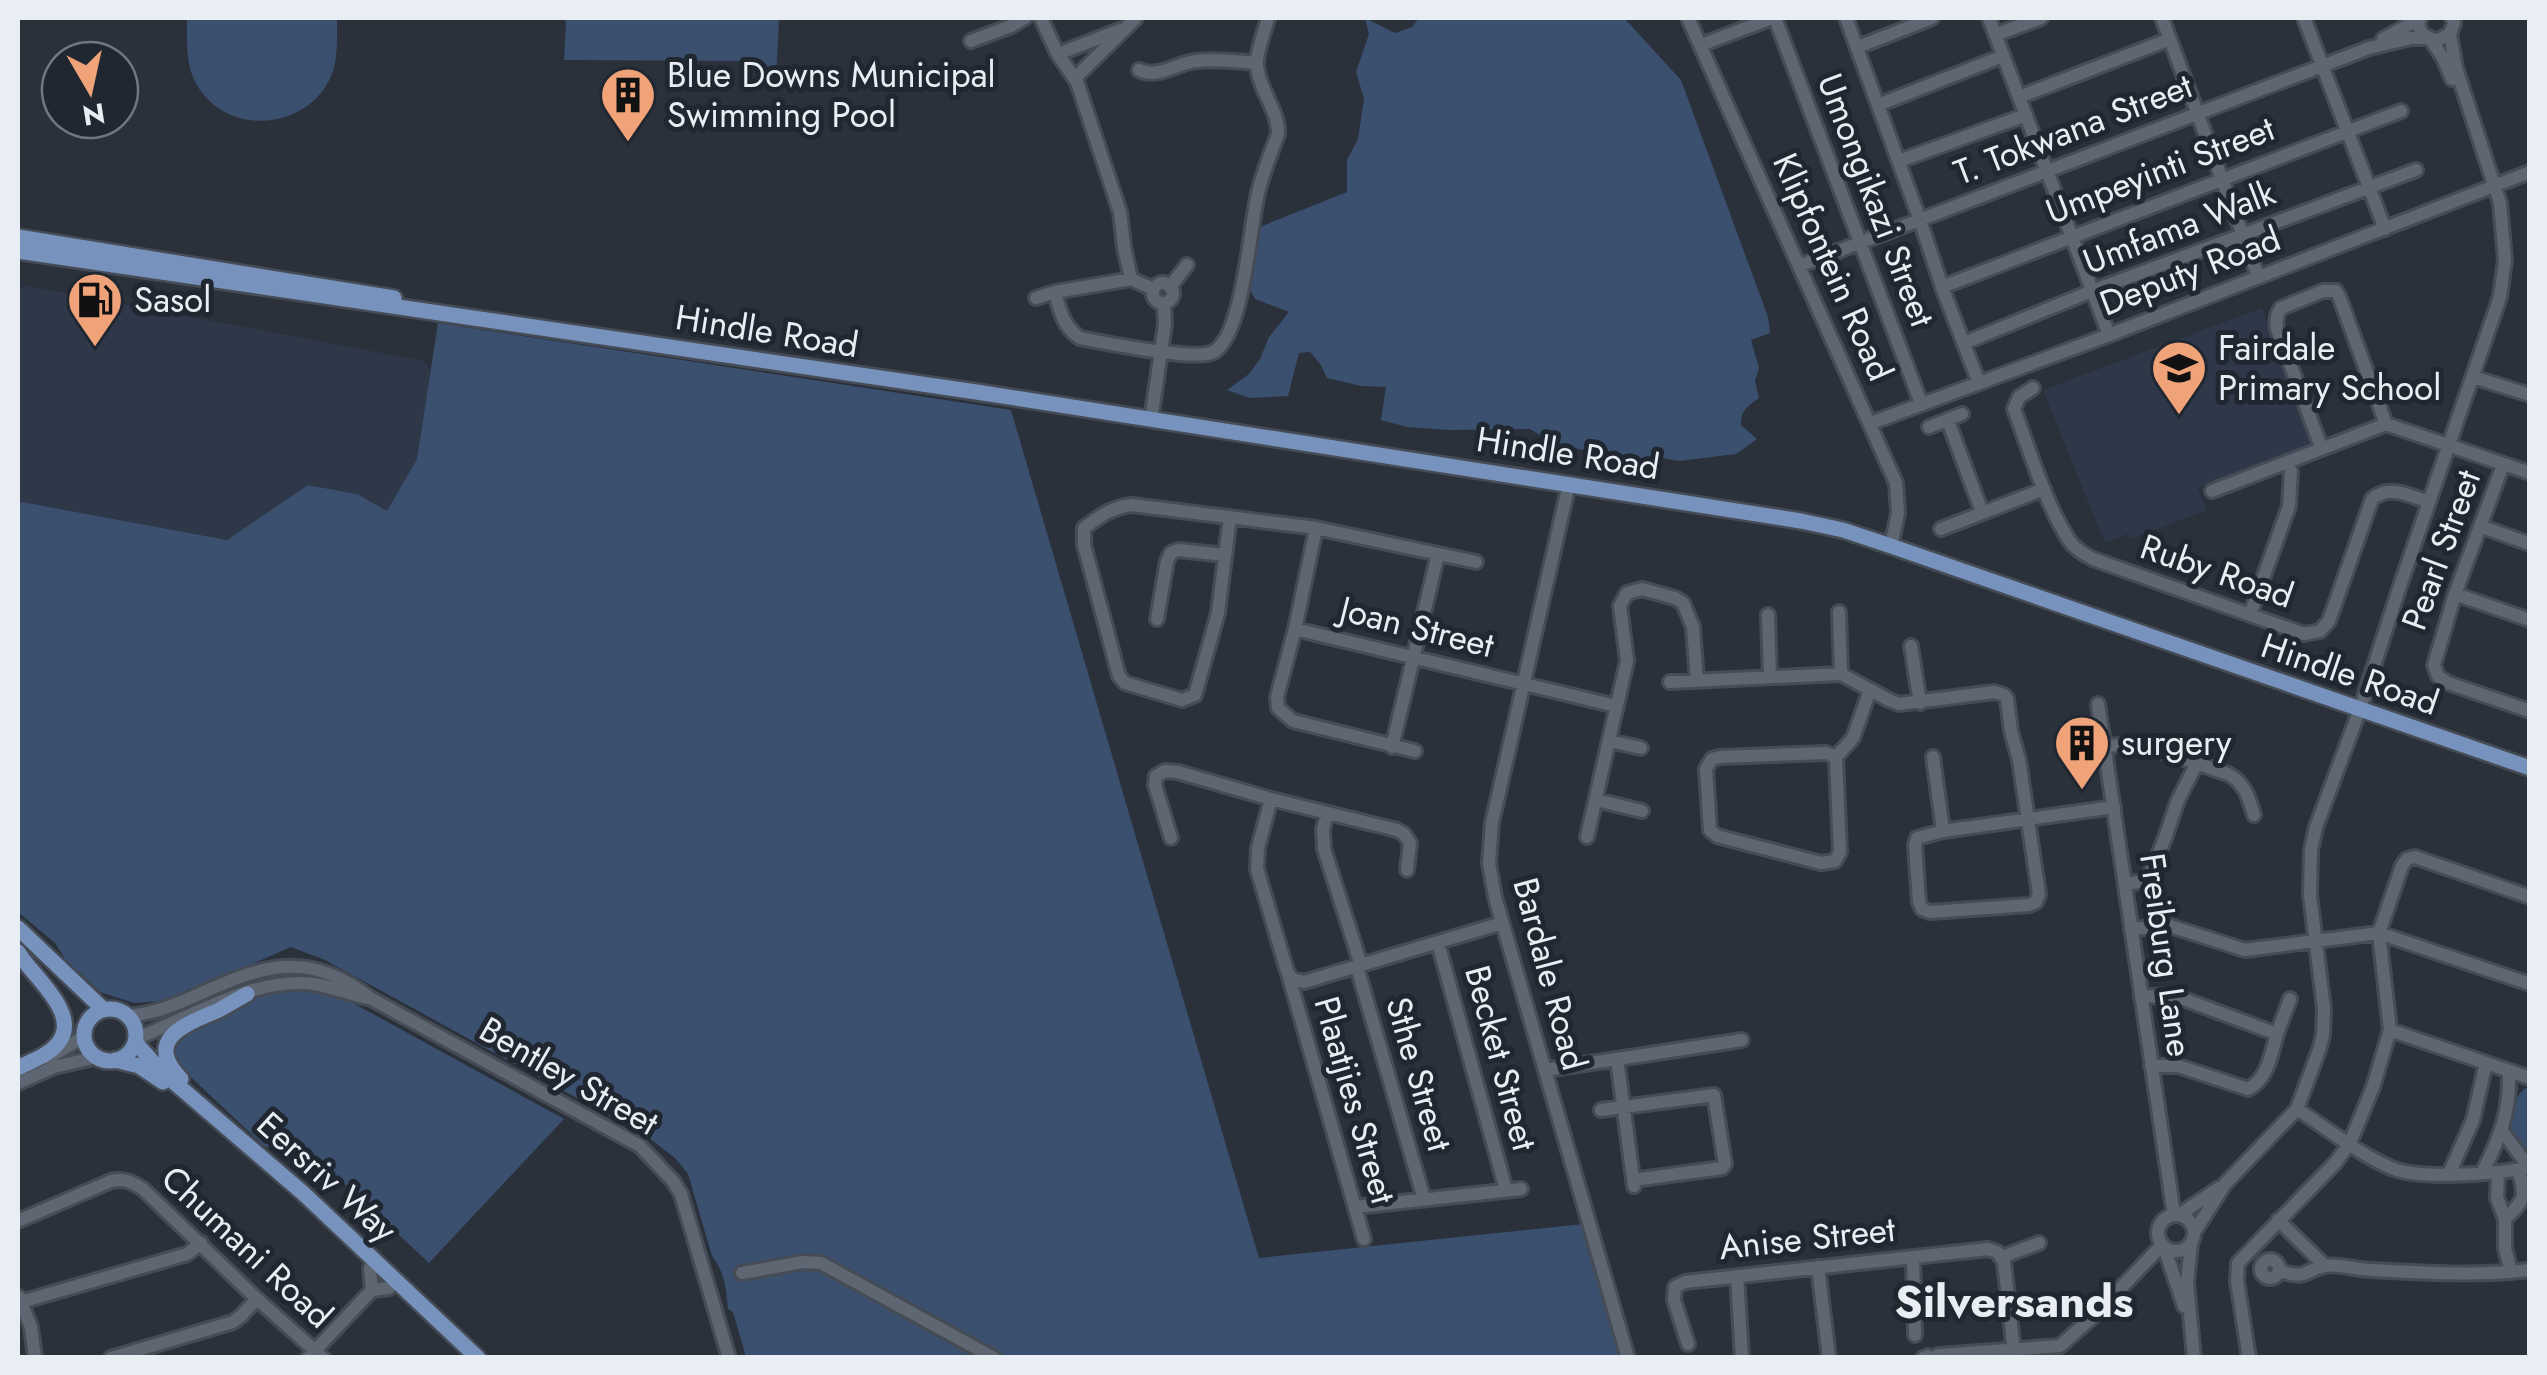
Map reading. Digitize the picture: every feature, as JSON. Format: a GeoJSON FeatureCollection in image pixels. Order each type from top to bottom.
{"type":"FeatureCollection","features":[{"type":"Feature","properties":{"kind":"main road","name":"Hindle Road"},"geometry":{"type":"LineString","coordinates":[[18,237],[390,297],[565,331]]}},
{"type":"Feature","properties":{"kind":"main road","name":"Hindle Road"},"geometry":{"type":"LineString","coordinates":[[18,251],[1802,520],[1891,546],[2530,768]]}},
{"type":"Feature","properties":{"kind":"main road"},"geometry":{"type":"LineString","coordinates":[[18,928],[104,1010]]}},
{"type":"Feature","properties":{"kind":"main road"},"geometry":{"type":"LineString","coordinates":[[18,942],[70,1006],[85,1033],[88,1048],[97,1056],[115,1060],[128,1053],[135,1040],[128,1016],[116,1010],[93,1015],[85,1033]]}},
{"type":"Feature","properties":{"kind":"main road"},"geometry":{"type":"LineString","coordinates":[[18,952],[56,1000],[64,1024],[60,1042],[18,1068]]}},
{"type":"Feature","properties":{"kind":"main road"},"geometry":{"type":"LineString","coordinates":[[209,1112],[172,1070],[168,1060],[169,1039],[177,1029],[247,994]]}},
{"type":"Feature","properties":{"kind":"main road","name":"Eersriv Way"},"geometry":{"type":"LineString","coordinates":[[135,1040],[162,1071],[302,1193],[478,1358]]}},
{"type":"Feature","properties":{"kind":"main road","name":"Eersriv Way"},"geometry":{"type":"LineString","coordinates":[[115,1060],[139,1066],[164,1083],[465,1358]]}},
{"type":"Feature","properties":{"kind":"street"},"geometry":{"type":"LineString","coordinates":[[971,41],[1025,18]]}},
{"type":"Feature","properties":{"kind":"street"},"geometry":{"type":"LineString","coordinates":[[1041,18],[1075,78],[1120,212],[1131,279]]}},
{"type":"Feature","properties":{"kind":"street"},"geometry":{"type":"LineString","coordinates":[[1075,78],[1136,18]]}},
{"type":"Feature","properties":{"kind":"street"},"geometry":{"type":"LineString","coordinates":[[1055,292],[1063,318],[1076,336],[1162,351],[1208,354],[1222,346],[1233,326],[1257,197],[1278,130],[1256,63],[1268,18]]}},
{"type":"Feature","properties":{"kind":"street","name":"Klipfontein Road"},"geometry":{"type":"LineString","coordinates":[[1688,18],[1896,483],[1898,499],[1891,546]]}},
{"type":"Feature","properties":{"kind":"street"},"geometry":{"type":"LineString","coordinates":[[1701,45],[1774,18]]}},
{"type":"Feature","properties":{"kind":"street","name":"Umongikazi Street"},"geometry":{"type":"LineString","coordinates":[[1774,18],[1921,403]]}},
{"type":"Feature","properties":{"kind":"street"},"geometry":{"type":"LineString","coordinates":[[1846,18],[1979,383]]}},
{"type":"Feature","properties":{"kind":"street"},"geometry":{"type":"LineString","coordinates":[[1858,47],[1932,18]]}},
{"type":"Feature","properties":{"kind":"street"},"geometry":{"type":"LineString","coordinates":[[1989,18],[2109,335]]}},
{"type":"Feature","properties":{"kind":"street"},"geometry":{"type":"LineString","coordinates":[[1996,35],[2041,18]]}},
{"type":"Feature","properties":{"kind":"street"},"geometry":{"type":"LineString","coordinates":[[2162,18],[2258,276]]}},
{"type":"Feature","properties":{"kind":"street"},"geometry":{"type":"LineString","coordinates":[[2304,18],[2384,229]]}},
{"type":"Feature","properties":{"kind":"street"},"geometry":{"type":"LineString","coordinates":[[2420,18],[2419,29],[2443,58],[2468,107]]}},
{"type":"Feature","properties":{"kind":"street","name":"T. Tokwana Street"},"geometry":{"type":"LineString","coordinates":[[1800,266],[2324,66],[2368,48],[2420,18]]}},
{"type":"Feature","properties":{"kind":"street"},"geometry":{"type":"LineString","coordinates":[[2163,1246],[2178,1252],[2193,1238],[2225,1184],[2296,1109],[2323,1036],[2324,1001],[2309,876],[2313,838],[2500,297],[2504,260],[2502,214],[2453,56],[2452,27],[2470,18]]}},
{"type":"Feature","properties":{"kind":"street","name":"T. Tokwana Street"},"geometry":{"type":"LineString","coordinates":[[2368,48],[2411,38],[2442,40],[2452,27]]}},
{"type":"Feature","properties":{"kind":"street"},"geometry":{"type":"LineString","coordinates":[[1058,54],[1122,30]]}},
{"type":"Feature","properties":{"kind":"street"},"geometry":{"type":"LineString","coordinates":[[2018,97],[2170,39]]}},
{"type":"Feature","properties":{"kind":"street"},"geometry":{"type":"LineString","coordinates":[[1878,106],[2003,56]]}},
{"type":"Feature","properties":{"kind":"street"},"geometry":{"type":"LineString","coordinates":[[1139,70],[1156,73],[1195,61],[1256,63]]}},
{"type":"Feature","properties":{"kind":"street","name":"Umpeyinti Street"},"geometry":{"type":"LineString","coordinates":[[1942,287],[2401,110]]}},
{"type":"Feature","properties":{"kind":"street"},"geometry":{"type":"LineString","coordinates":[[1898,160],[2026,115]]}},
{"type":"Feature","properties":{"kind":"street","name":"Umfama Walk"},"geometry":{"type":"LineString","coordinates":[[1964,342],[2092,290],[2416,170]]}},
{"type":"Feature","properties":{"kind":"street","name":"Deputy Road"},"geometry":{"type":"LineString","coordinates":[[1871,423],[2530,172]]}},
{"type":"Feature","properties":{"kind":"street"},"geometry":{"type":"LineString","coordinates":[[1164,303],[1171,298],[1170,287],[1186,264]]}},
{"type":"Feature","properties":{"kind":"street"},"geometry":{"type":"LineString","coordinates":[[1036,298],[1131,279],[1153,289]]}},
{"type":"Feature","properties":{"kind":"street"},"geometry":{"type":"LineString","coordinates":[[1153,289],[1163,283],[1170,287]]}},
{"type":"Feature","properties":{"kind":"street"},"geometry":{"type":"LineString","coordinates":[[1153,289],[1154,298],[1164,303]]}},
{"type":"Feature","properties":{"kind":"street"},"geometry":{"type":"LineString","coordinates":[[2322,448],[2277,329],[2277,313],[2323,292],[2336,291],[2386,424]]}},
{"type":"Feature","properties":{"kind":"street"},"geometry":{"type":"LineString","coordinates":[[1151,420],[1166,324],[1164,303]]}},
{"type":"Feature","properties":{"kind":"street"},"geometry":{"type":"LineString","coordinates":[[2472,377],[2530,395]]}},
{"type":"Feature","properties":{"kind":"street","name":"Ruby Road"},"geometry":{"type":"LineString","coordinates":[[2033,388],[2019,397],[2014,409],[2044,489],[2069,540],[2079,551],[2092,560],[2304,634],[2320,631],[2328,621],[2372,499],[2381,492],[2394,491],[2429,502]]}},
{"type":"Feature","properties":{"kind":"street"},"geometry":{"type":"LineString","coordinates":[[1929,428],[1962,414]]}},
{"type":"Feature","properties":{"kind":"street"},"geometry":{"type":"LineString","coordinates":[[1948,421],[1982,512]]}},
{"type":"Feature","properties":{"kind":"street"},"geometry":{"type":"LineString","coordinates":[[2212,491],[2386,424],[2530,473]]}},
{"type":"Feature","properties":{"kind":"street","name":"Pearl Street"},"geometry":{"type":"LineString","coordinates":[[2504,464],[2434,658],[2434,671],[2448,683],[2530,711]]}},
{"type":"Feature","properties":{"kind":"street"},"geometry":{"type":"LineString","coordinates":[[2250,615],[2289,506],[2291,471]]}},
{"type":"Feature","properties":{"kind":"street","name":"Bardale Road"},"geometry":{"type":"LineString","coordinates":[[1570,484],[1490,835],[1491,880],[1628,1358]]}},
{"type":"Feature","properties":{"kind":"street"},"geometry":{"type":"LineString","coordinates":[[1941,529],[2044,489]]}},
{"type":"Feature","properties":{"kind":"street"},"geometry":{"type":"LineString","coordinates":[[1230,518],[1218,612],[1195,694],[1182,700],[1125,684],[1084,546],[1084,528],[1107,511],[1132,505],[1316,528],[1476,562]]}},
{"type":"Feature","properties":{"kind":"street"},"geometry":{"type":"LineString","coordinates":[[2480,526],[2530,544]]}},
{"type":"Feature","properties":{"kind":"street"},"geometry":{"type":"LineString","coordinates":[[1316,528],[1278,708],[1293,721],[1415,751]]}},
{"type":"Feature","properties":{"kind":"street"},"geometry":{"type":"LineString","coordinates":[[1157,619],[1171,553],[1178,550],[1225,554]]}},
{"type":"Feature","properties":{"kind":"street"},"geometry":{"type":"LineString","coordinates":[[1392,747],[1438,554]]}},
{"type":"Feature","properties":{"kind":"street"},"geometry":{"type":"LineString","coordinates":[[1587,837],[1627,661],[1620,606],[1631,590],[1684,603],[1693,627],[1697,681]]}},
{"type":"Feature","properties":{"kind":"street"},"geometry":{"type":"LineString","coordinates":[[2456,594],[2530,620]]}},
{"type":"Feature","properties":{"kind":"street"},"geometry":{"type":"LineString","coordinates":[[1839,612],[1841,674]]}},
{"type":"Feature","properties":{"kind":"street"},"geometry":{"type":"LineString","coordinates":[[1768,615],[1770,677]]}},
{"type":"Feature","properties":{"kind":"street","name":"Joan Street"},"geometry":{"type":"LineString","coordinates":[[1296,629],[1616,706]]}},
{"type":"Feature","properties":{"kind":"street"},"geometry":{"type":"LineString","coordinates":[[1911,646],[1920,702]]}},
{"type":"Feature","properties":{"kind":"street"},"geometry":{"type":"LineString","coordinates":[[1670,682],[1841,674],[1896,703],[1994,692],[2006,697],[2028,820],[2039,894],[2036,902],[2029,905],[1930,912],[1922,909],[1919,902],[1915,844],[1924,834],[2028,820],[2114,807]]}},
{"type":"Feature","properties":{"kind":"street"},"geometry":{"type":"LineString","coordinates":[[1836,757],[1826,752],[1712,760],[1706,769],[1710,830],[1717,836],[1831,863],[1840,852],[1836,757],[1850,744],[1870,690]]}},
{"type":"Feature","properties":{"kind":"street","name":"Freiburg Lane"},"geometry":{"type":"LineString","coordinates":[[2098,704],[2176,1215]]}},
{"type":"Feature","properties":{"kind":"street"},"geometry":{"type":"LineString","coordinates":[[1609,741],[1641,748]]}},
{"type":"Feature","properties":{"kind":"street"},"geometry":{"type":"LineString","coordinates":[[2104,746],[2136,743],[2228,774],[2247,793],[2254,816]]}},
{"type":"Feature","properties":{"kind":"street"},"geometry":{"type":"LineString","coordinates":[[1933,757],[1943,831]]}},
{"type":"Feature","properties":{"kind":"street"},"geometry":{"type":"LineString","coordinates":[[2125,884],[2149,877],[2178,800],[2197,763]]}},
{"type":"Feature","properties":{"kind":"street"},"geometry":{"type":"LineString","coordinates":[[1170,838],[1154,785],[1160,773],[1178,772],[1404,834],[1411,853],[1407,870]]}},
{"type":"Feature","properties":{"kind":"street","name":"Plaatjies Street"},"geometry":{"type":"LineString","coordinates":[[1271,799],[1256,869],[1364,1239]]}},
{"type":"Feature","properties":{"kind":"street"},"geometry":{"type":"LineString","coordinates":[[1596,800],[1642,811]]}},
{"type":"Feature","properties":{"kind":"street","name":"Sthe Street"},"geometry":{"type":"LineString","coordinates":[[1328,813],[1323,830],[1324,849],[1424,1199]]}},
{"type":"Feature","properties":{"kind":"street"},"geometry":{"type":"LineString","coordinates":[[2249,1358],[2236,1267],[2350,1144],[2390,1030],[2379,933],[2402,866],[2407,859],[2415,858],[2530,897]]}},
{"type":"Feature","properties":{"kind":"street"},"geometry":{"type":"LineString","coordinates":[[1288,974],[1304,982],[1502,924]]}},
{"type":"Feature","properties":{"kind":"street"},"geometry":{"type":"LineString","coordinates":[[2132,929],[2170,926],[2245,950],[2379,933],[2530,984]]}},
{"type":"Feature","properties":{"kind":"street","name":"Becket Street"},"geometry":{"type":"LineString","coordinates":[[1424,1199],[1514,1189],[1438,942]]}},
{"type":"Feature","properties":{"kind":"street","name":"Bentley Street"},"geometry":{"type":"LineString","coordinates":[[128,1016],[158,1012],[261,969],[314,968],[352,984],[370,998],[640,1146],[681,1194],[729,1358]]}},
{"type":"Feature","properties":{"kind":"street","name":"Bentley Street"},"geometry":{"type":"LineString","coordinates":[[135,1040],[224,999],[281,985],[313,984],[370,998]]}},
{"type":"Feature","properties":{"kind":"street"},"geometry":{"type":"LineString","coordinates":[[2141,997],[2173,995],[2277,1034]]}},
{"type":"Feature","properties":{"kind":"street"},"geometry":{"type":"LineString","coordinates":[[2152,1066],[2173,1064],[2251,1088],[2263,1078],[2290,999]]}},
{"type":"Feature","properties":{"kind":"street"},"geometry":{"type":"LineString","coordinates":[[2390,1030],[2530,1080],[2509,1096]]}},
{"type":"Feature","properties":{"kind":"street"},"geometry":{"type":"LineString","coordinates":[[18,1068],[65,1050],[85,1033]]}},
{"type":"Feature","properties":{"kind":"street"},"geometry":{"type":"LineString","coordinates":[[1545,1070],[1742,1040]]}},
{"type":"Feature","properties":{"kind":"street"},"geometry":{"type":"LineString","coordinates":[[18,1083],[97,1056]]}},
{"type":"Feature","properties":{"kind":"street"},"geometry":{"type":"LineString","coordinates":[[1601,1110],[1624,1107],[1714,1096],[1726,1164],[1722,1168],[1634,1184],[1624,1107],[1617,1059]]}},
{"type":"Feature","properties":{"kind":"street"},"geometry":{"type":"LineString","coordinates":[[2450,1174],[2472,1120],[2486,1062]]}},
{"type":"Feature","properties":{"kind":"street"},"geometry":{"type":"LineString","coordinates":[[2482,1173],[2502,1131],[2509,1071]]}},
{"type":"Feature","properties":{"kind":"street"},"geometry":{"type":"LineString","coordinates":[[2296,1109],[2396,1170],[2450,1174],[2525,1168]]}},
{"type":"Feature","properties":{"kind":"street"},"geometry":{"type":"LineString","coordinates":[[2502,1131],[2525,1168],[2524,1197],[2505,1219]]}},
{"type":"Feature","properties":{"kind":"street"},"geometry":{"type":"LineString","coordinates":[[2498,1172],[2497,1195],[2505,1219],[2505,1248],[2512,1272]]}},
{"type":"Feature","properties":{"kind":"street","name":"Chumani Road"},"geometry":{"type":"LineString","coordinates":[[18,1221],[110,1181],[125,1180],[143,1189],[315,1355]]}},
{"type":"Feature","properties":{"kind":"street"},"geometry":{"type":"LineString","coordinates":[[2190,1322],[2158,1228],[2163,1220],[2225,1184]]}},
{"type":"Feature","properties":{"kind":"street"},"geometry":{"type":"LineString","coordinates":[[1355,1208],[1424,1199]]}},
{"type":"Feature","properties":{"kind":"street"},"geometry":{"type":"LineString","coordinates":[[2176,1215],[2190,1220],[2193,1238],[2187,1275],[2194,1358]]}},
{"type":"Feature","properties":{"kind":"street"},"geometry":{"type":"LineString","coordinates":[[2278,1220],[2325,1266]]}},
{"type":"Feature","properties":{"kind":"street","name":"Anise Street"},"geometry":{"type":"LineString","coordinates":[[1688,1344],[1674,1300],[1676,1287],[1692,1280],[1988,1248],[2002,1257],[2039,1243]]}},
{"type":"Feature","properties":{"kind":"street"},"geometry":{"type":"LineString","coordinates":[[34,1358],[31,1327],[19,1298],[187,1254],[201,1244]]}},
{"type":"Feature","properties":{"kind":"street"},"geometry":{"type":"LineString","coordinates":[[1931,1357],[2064,1344],[2163,1246]]}},
{"type":"Feature","properties":{"kind":"street"},"geometry":{"type":"LineString","coordinates":[[1913,1256],[1915,1335]]}},
{"type":"Feature","properties":{"kind":"street"},"geometry":{"type":"LineString","coordinates":[[2002,1257],[2014,1351]]}},
{"type":"Feature","properties":{"kind":"street"},"geometry":{"type":"LineString","coordinates":[[742,1273],[802,1262],[821,1264],[994,1358]]}},
{"type":"Feature","properties":{"kind":"street"},"geometry":{"type":"LineString","coordinates":[[2280,1271],[2298,1276],[2325,1266],[2369,1270],[2530,1270]]}},
{"type":"Feature","properties":{"kind":"street"},"geometry":{"type":"LineString","coordinates":[[370,1268],[372,1290]]}},
{"type":"Feature","properties":{"kind":"street"},"geometry":{"type":"LineString","coordinates":[[1818,1268],[1829,1358]]}},
{"type":"Feature","properties":{"kind":"street"},"geometry":{"type":"LineString","coordinates":[[1737,1276],[1742,1358]]}},
{"type":"Feature","properties":{"kind":"street"},"geometry":{"type":"LineString","coordinates":[[315,1355],[372,1290],[389,1288]]}},
{"type":"Feature","properties":{"kind":"street"},"geometry":{"type":"LineString","coordinates":[[111,1358],[232,1322],[257,1299]]}},
{"type":"Feature","properties":{"kind":"shaded area"},"geometry":{"type":"Polygon","coordinates":[[[187,18],[337,18],[333,71],[323,91],[308,106],[289,116],[248,120],[229,114],[211,102],[193,77],[187,18]]]}},
{"type":"Feature","properties":{"kind":"shaded area"},"geometry":{"type":"Polygon","coordinates":[[[565,18],[779,18],[776,78],[766,68],[748,61],[564,60],[565,18]]]}},
{"type":"Feature","properties":{"kind":"shaded area"},"geometry":{"type":"Polygon","coordinates":[[[1365,18],[1395,33],[1412,27],[1419,18],[1624,18],[1681,80],[1768,317],[1770,333],[1751,340],[1759,368],[1755,381],[1759,398],[1746,409],[1741,420],[1741,425],[1757,439],[1736,454],[1679,461],[1662,458],[1651,463],[1551,442],[1530,429],[1407,427],[1381,420],[1386,387],[1327,378],[1310,352],[1299,353],[1288,396],[1249,398],[1227,390],[1249,374],[1269,337],[1289,312],[1255,299],[1243,276],[1262,226],[1347,192],[1347,160],[1358,139],[1364,99],[1356,72],[1369,34],[1365,18]]]}},
{"type":"Feature","properties":{"kind":"shaded area"},"geometry":{"type":"Polygon","coordinates":[[[18,287],[424,361],[431,371],[417,459],[387,511],[357,494],[308,485],[228,540],[18,504],[18,287]]]}},
{"type":"Feature","properties":{"kind":"shaded area","name":"Fairdale Primary School"},"geometry":{"type":"Polygon","coordinates":[[[2262,308],[2313,444],[2198,488],[2207,510],[2130,539],[2128,534],[2105,543],[2043,390],[2262,308]]]}},
{"type":"Feature","properties":{"kind":"shaded area"},"geometry":{"type":"Polygon","coordinates":[[[438,323],[1011,410],[1259,1258],[1583,1224],[1621,1357],[746,1357],[688,1174],[648,1137],[325,960],[291,947],[171,1000],[134,1003],[100,992],[65,959],[55,943],[18,912],[18,504],[227,540],[308,485],[357,494],[387,511],[417,459],[438,323]]]}},
{"type":"Feature","properties":{"kind":"shaded area"},"geometry":{"type":"Polygon","coordinates":[[[302,989],[353,1003],[564,1119],[429,1263],[318,1159],[264,1146],[178,1065],[177,1044],[190,1028],[266,994],[302,989]]]}},
{"type":"Feature","properties":{"kind":"shaded area"},"geometry":{"type":"Polygon","coordinates":[[[2529,1086],[2529,1158],[2507,1131],[2516,1100],[2529,1086]]]}},
{"type":"Feature","properties":{"kind":"place","name":"Blue Downs Municipal Swimming Pool"},"geometry":{"type":"Point","coordinates":[628,144]}},
{"type":"Feature","properties":{"kind":"place","name":"Sasol"},"geometry":{"type":"Point","coordinates":[95,349]}},
{"type":"Feature","properties":{"kind":"place","name":"Fairdale Primary School"},"geometry":{"type":"Point","coordinates":[2179,417]}},
{"type":"Feature","properties":{"kind":"place","name":"surgery"},"geometry":{"type":"Point","coordinates":[2082,792]}},
{"type":"Feature","properties":{"kind":"district","name":"Silversands"},"geometry":{"type":"Point","coordinates":[2014,1301]}}]}
